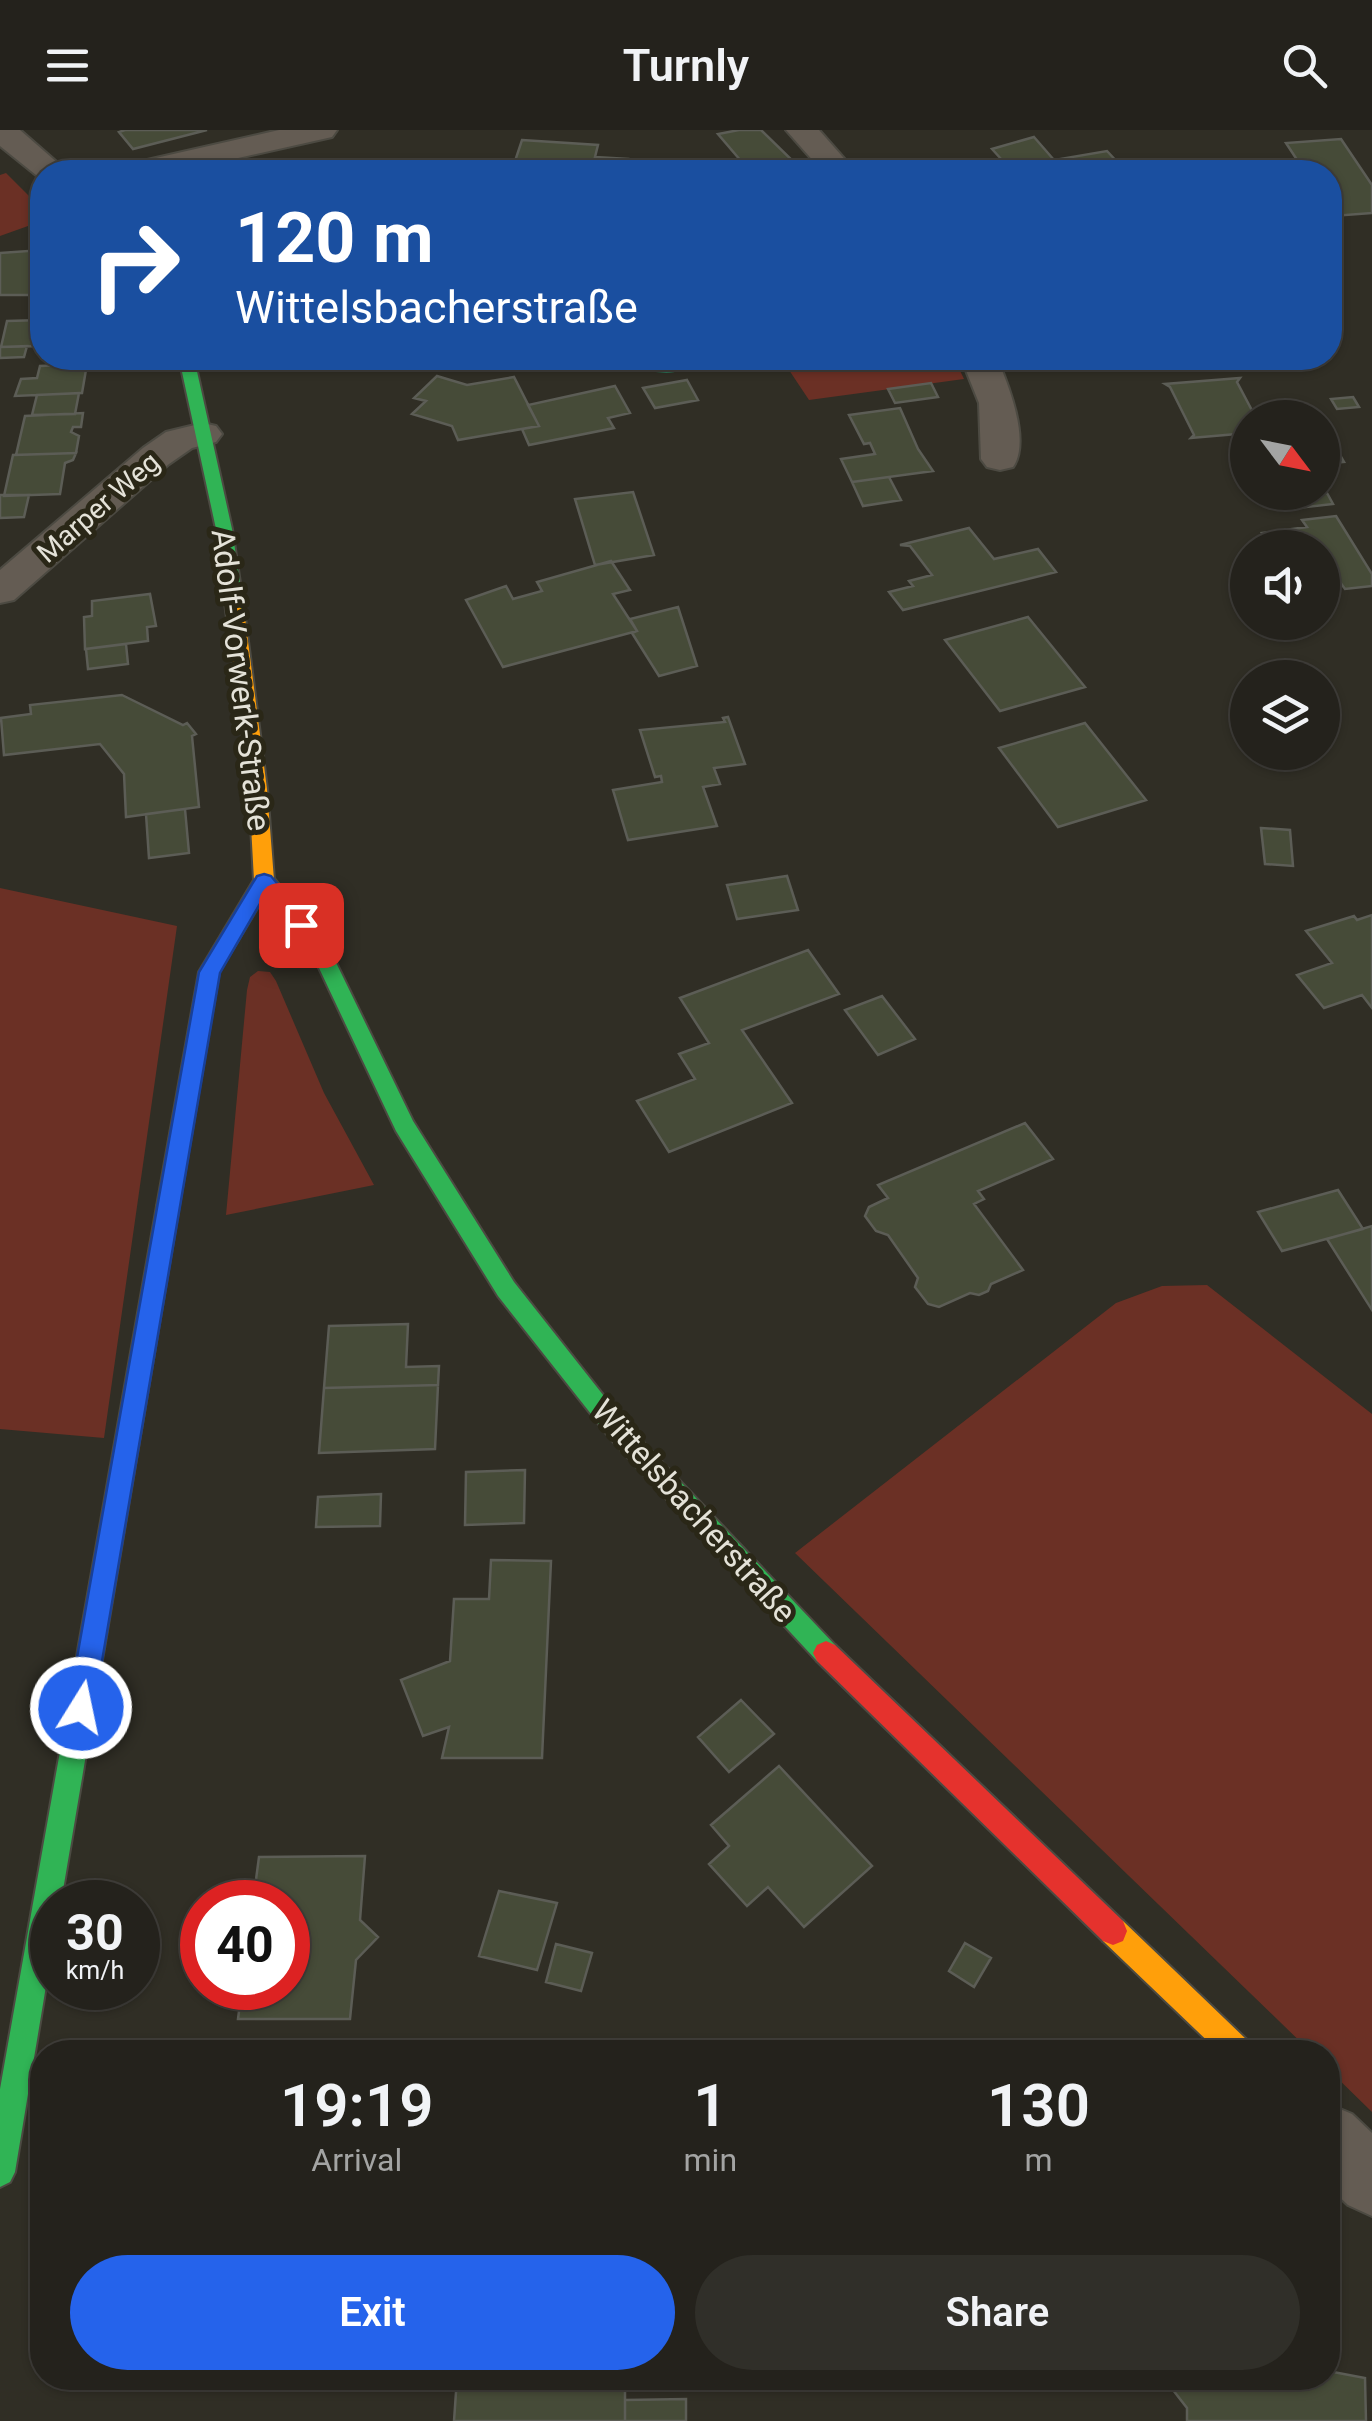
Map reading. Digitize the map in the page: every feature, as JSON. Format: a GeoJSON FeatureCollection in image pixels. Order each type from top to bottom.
{"type":"FeatureCollection","features":[{"type":"Feature","properties":{"kind":"street"},"geometry":{"type":"LineString","coordinates":[[0,130],[56,160]]}},
{"type":"Feature","properties":{"kind":"street"},"geometry":{"type":"LineString","coordinates":[[189,160],[321,130]]}},
{"type":"Feature","properties":{"kind":"street"},"geometry":{"type":"LineString","coordinates":[[802,130],[829,160]]}},
{"type":"Feature","properties":{"kind":"street","name":"Adolf-Vorwerk-Straße"},"geometry":{"type":"LineString","coordinates":[[189,370],[224,528],[258,789],[264,880]]}},
{"type":"Feature","properties":{"kind":"street"},"geometry":{"type":"LineString","coordinates":[[984,370],[997,404],[1000,459]]}},
{"type":"Feature","properties":{"kind":"street","name":"Marper Weg"},"geometry":{"type":"LineString","coordinates":[[0,591],[156,456],[178,440],[203,434]]}},
{"type":"Feature","properties":{"kind":"street"},"geometry":{"type":"LineString","coordinates":[[0,2172],[210,972],[264,880]]}},
{"type":"Feature","properties":{"kind":"street","name":"Wittelsbacherstraße"},"geometry":{"type":"LineString","coordinates":[[264,880],[319,947],[404,1125],[506,1288],[618,1430],[795,1624],[1227,2040]]}},
{"type":"Feature","properties":{"kind":"street"},"geometry":{"type":"LineString","coordinates":[[1340,2150],[1372,2181]]}},
{"type":"Feature","properties":{"kind":"shaded area"},"geometry":{"type":"Polygon","coordinates":[[[6,173],[30,197],[30,225],[0,236],[0,175],[6,173]]]}},
{"type":"Feature","properties":{"kind":"shaded area"},"geometry":{"type":"Polygon","coordinates":[[[633,370],[680,370],[662,373],[633,370]]]}},
{"type":"Feature","properties":{"kind":"shaded area"},"geometry":{"type":"Polygon","coordinates":[[[789,370],[960,370],[964,379],[809,400],[789,370]]]}},
{"type":"Feature","properties":{"kind":"shaded area"},"geometry":{"type":"Polygon","coordinates":[[[0,888],[177,926],[104,1438],[0,1429],[0,888]]]}},
{"type":"Feature","properties":{"kind":"shaded area"},"geometry":{"type":"Polygon","coordinates":[[[258,971],[270,972],[276,981],[324,1093],[374,1185],[226,1215],[247,990],[250,977],[258,971]]]}},
{"type":"Feature","properties":{"kind":"shaded area"},"geometry":{"type":"Polygon","coordinates":[[[1207,1285],[1372,1414],[1372,2112],[1340,2081],[1340,2040],[1299,2040],[795,1553],[1116,1303],[1162,1286],[1207,1285]]]}},
{"type":"Feature","properties":{"kind":"building"},"geometry":{"type":"Polygon","coordinates":[[[207,130],[133,149],[119,132],[207,130]]]}},
{"type":"Feature","properties":{"kind":"building"},"geometry":{"type":"Polygon","coordinates":[[[761,130],[792,160],[740,160],[718,134],[761,130]]]}},
{"type":"Feature","properties":{"kind":"building"},"geometry":{"type":"Polygon","coordinates":[[[1034,137],[1054,160],[1002,160],[992,149],[1034,137]]]}},
{"type":"Feature","properties":{"kind":"building"},"geometry":{"type":"Polygon","coordinates":[[[1341,139],[1372,185],[1372,213],[1342,215],[1342,160],[1297,160],[1286,143],[1341,139]]]}},
{"type":"Feature","properties":{"kind":"building"},"geometry":{"type":"Polygon","coordinates":[[[522,140],[598,145],[595,157],[628,159],[628,160],[515,160],[522,140]]]}},
{"type":"Feature","properties":{"kind":"building"},"geometry":{"type":"Polygon","coordinates":[[[1107,151],[1115,160],[1061,160],[1107,151]]]}},
{"type":"Feature","properties":{"kind":"building"},"geometry":{"type":"Polygon","coordinates":[[[30,251],[30,295],[0,295],[0,253],[30,251]]]}},
{"type":"Feature","properties":{"kind":"building"},"geometry":{"type":"Polygon","coordinates":[[[30,320],[30,346],[1,347],[7,321],[30,320]]]}},
{"type":"Feature","properties":{"kind":"building"},"geometry":{"type":"Polygon","coordinates":[[[27,346],[24,357],[0,358],[0,347],[27,346]]]}},
{"type":"Feature","properties":{"kind":"building"},"geometry":{"type":"Polygon","coordinates":[[[39,370],[86,370],[82,393],[15,396],[21,379],[37,378],[39,370]]]}},
{"type":"Feature","properties":{"kind":"building"},"geometry":{"type":"Polygon","coordinates":[[[437,376],[467,385],[514,377],[539,426],[458,440],[452,426],[412,414],[426,401],[414,398],[437,376]]]}},
{"type":"Feature","properties":{"kind":"building"},"geometry":{"type":"Polygon","coordinates":[[[1240,378],[1237,382],[1246,400],[1230,400],[1230,435],[1191,438],[1194,435],[1165,384],[1240,378]]]}},
{"type":"Feature","properties":{"kind":"building"},"geometry":{"type":"Polygon","coordinates":[[[687,380],[698,400],[655,408],[643,388],[687,380]]]}},
{"type":"Feature","properties":{"kind":"building"},"geometry":{"type":"Polygon","coordinates":[[[931,383],[938,397],[895,403],[888,389],[931,383]]]}},
{"type":"Feature","properties":{"kind":"building"},"geometry":{"type":"Polygon","coordinates":[[[615,386],[630,413],[608,418],[614,428],[529,445],[522,429],[539,426],[528,405],[615,386]]]}},
{"type":"Feature","properties":{"kind":"building"},"geometry":{"type":"Polygon","coordinates":[[[79,393],[75,414],[32,415],[37,395],[79,393]]]}},
{"type":"Feature","properties":{"kind":"building"},"geometry":{"type":"Polygon","coordinates":[[[1353,397],[1359,407],[1340,409],[1340,400],[1331,399],[1353,397]]]}},
{"type":"Feature","properties":{"kind":"building"},"geometry":{"type":"Polygon","coordinates":[[[900,408],[918,449],[933,471],[852,482],[841,459],[875,454],[870,443],[864,444],[849,415],[900,408]]]}},
{"type":"Feature","properties":{"kind":"building"},"geometry":{"type":"Polygon","coordinates":[[[83,413],[81,427],[73,427],[71,432],[79,436],[76,453],[16,455],[25,416],[83,413]]]}},
{"type":"Feature","properties":{"kind":"building"},"geometry":{"type":"Polygon","coordinates":[[[76,453],[73,460],[65,463],[60,494],[4,496],[13,455],[76,453]]]}},
{"type":"Feature","properties":{"kind":"building"},"geometry":{"type":"Polygon","coordinates":[[[889,477],[901,500],[863,506],[852,482],[889,477]]]}},
{"type":"Feature","properties":{"kind":"building"},"geometry":{"type":"Polygon","coordinates":[[[633,492],[654,555],[595,565],[575,499],[633,492]]]}},
{"type":"Feature","properties":{"kind":"building"},"geometry":{"type":"Polygon","coordinates":[[[0,495],[29,495],[24,517],[0,518],[0,495]]]}},
{"type":"Feature","properties":{"kind":"building"},"geometry":{"type":"Polygon","coordinates":[[[1336,516],[1372,574],[1372,586],[1345,589],[1340,582],[1340,530],[1284,530],[1307,527],[1302,520],[1336,516]]]}},
{"type":"Feature","properties":{"kind":"building"},"geometry":{"type":"Polygon","coordinates":[[[969,528],[994,559],[1038,549],[1056,572],[903,610],[889,592],[913,586],[909,581],[932,575],[910,546],[900,545],[969,528]]]}},
{"type":"Feature","properties":{"kind":"building"},"geometry":{"type":"Polygon","coordinates":[[[611,561],[630,590],[613,594],[637,631],[503,667],[466,600],[506,586],[513,599],[542,591],[537,582],[611,561]]]}},
{"type":"Feature","properties":{"kind":"building"},"geometry":{"type":"Polygon","coordinates":[[[150,594],[156,626],[147,627],[148,641],[85,649],[84,617],[92,616],[92,601],[150,594]]]}},
{"type":"Feature","properties":{"kind":"building"},"geometry":{"type":"Polygon","coordinates":[[[678,607],[697,666],[659,676],[632,633],[637,631],[630,619],[678,607]]]}},
{"type":"Feature","properties":{"kind":"building"},"geometry":{"type":"Polygon","coordinates":[[[1028,617],[1085,687],[1000,711],[945,640],[1028,617]]]}},
{"type":"Feature","properties":{"kind":"building"},"geometry":{"type":"Polygon","coordinates":[[[126,644],[128,664],[88,669],[86,649],[126,644]]]}},
{"type":"Feature","properties":{"kind":"building"},"geometry":{"type":"Polygon","coordinates":[[[122,695],[183,725],[187,723],[196,734],[192,736],[199,807],[126,817],[124,774],[100,744],[4,755],[1,718],[31,714],[30,705],[122,695]]]}},
{"type":"Feature","properties":{"kind":"building"},"geometry":{"type":"Polygon","coordinates":[[[728,717],[745,764],[714,768],[720,784],[703,787],[717,826],[628,840],[613,790],[662,782],[661,776],[655,777],[640,730],[725,722],[723,718],[728,717]]]}},
{"type":"Feature","properties":{"kind":"building"},"geometry":{"type":"Polygon","coordinates":[[[1085,723],[1146,800],[1058,827],[999,748],[1085,723]]]}},
{"type":"Feature","properties":{"kind":"building"},"geometry":{"type":"Polygon","coordinates":[[[185,809],[189,853],[149,858],[146,814],[185,809]]]}},
{"type":"Feature","properties":{"kind":"building"},"geometry":{"type":"Polygon","coordinates":[[[1261,828],[1290,830],[1293,866],[1265,864],[1261,828]]]}},
{"type":"Feature","properties":{"kind":"building"},"geometry":{"type":"Polygon","coordinates":[[[787,876],[798,910],[737,919],[727,885],[787,876]]]}},
{"type":"Feature","properties":{"kind":"building"},"geometry":{"type":"Polygon","coordinates":[[[1372,915],[1372,1008],[1362,995],[1324,1008],[1297,975],[1332,963],[1306,931],[1354,916],[1357,920],[1372,915]]]}},
{"type":"Feature","properties":{"kind":"building"},"geometry":{"type":"Polygon","coordinates":[[[808,950],[839,994],[742,1030],[792,1103],[669,1152],[637,1101],[695,1079],[679,1054],[709,1043],[680,998],[808,950]]]}},
{"type":"Feature","properties":{"kind":"building"},"geometry":{"type":"Polygon","coordinates":[[[882,996],[915,1039],[878,1055],[845,1010],[882,996]]]}},
{"type":"Feature","properties":{"kind":"building"},"geometry":{"type":"Polygon","coordinates":[[[1025,1123],[1053,1159],[978,1191],[984,1199],[974,1204],[1023,1270],[991,1284],[988,1291],[979,1295],[970,1293],[939,1307],[928,1304],[915,1287],[918,1278],[888,1235],[876,1231],[865,1216],[869,1207],[888,1198],[878,1185],[1025,1123]]]}},
{"type":"Feature","properties":{"kind":"building"},"geometry":{"type":"Polygon","coordinates":[[[1338,1190],[1363,1229],[1282,1251],[1258,1212],[1338,1190]]]}},
{"type":"Feature","properties":{"kind":"building"},"geometry":{"type":"Polygon","coordinates":[[[1372,1226],[1372,1310],[1327,1239],[1372,1226]]]}},
{"type":"Feature","properties":{"kind":"building"},"geometry":{"type":"Polygon","coordinates":[[[408,1324],[406,1367],[439,1366],[438,1385],[324,1388],[329,1326],[408,1324]]]}},
{"type":"Feature","properties":{"kind":"building"},"geometry":{"type":"Polygon","coordinates":[[[438,1385],[435,1449],[319,1453],[324,1388],[438,1385]]]}},
{"type":"Feature","properties":{"kind":"building"},"geometry":{"type":"Polygon","coordinates":[[[525,1470],[524,1523],[465,1525],[466,1472],[525,1470]]]}},
{"type":"Feature","properties":{"kind":"building"},"geometry":{"type":"Polygon","coordinates":[[[381,1494],[380,1526],[316,1527],[318,1497],[381,1494]]]}},
{"type":"Feature","properties":{"kind":"building"},"geometry":{"type":"Polygon","coordinates":[[[491,1560],[551,1561],[542,1758],[442,1758],[449,1727],[423,1736],[401,1680],[450,1661],[454,1599],[489,1599],[491,1560]]]}},
{"type":"Feature","properties":{"kind":"building"},"geometry":{"type":"Polygon","coordinates":[[[741,1700],[774,1734],[729,1772],[698,1737],[741,1700]]]}},
{"type":"Feature","properties":{"kind":"building"},"geometry":{"type":"Polygon","coordinates":[[[779,1766],[872,1866],[804,1927],[768,1887],[747,1906],[709,1864],[729,1846],[711,1825],[779,1766]]]}},
{"type":"Feature","properties":{"kind":"building"},"geometry":{"type":"Polygon","coordinates":[[[365,1856],[360,1920],[378,1937],[356,1960],[350,2019],[238,2019],[239,2010],[310,2010],[310,1880],[256,1880],[259,1857],[365,1856]]]}},
{"type":"Feature","properties":{"kind":"building"},"geometry":{"type":"Polygon","coordinates":[[[499,1891],[557,1903],[537,1970],[479,1956],[499,1891]]]}},
{"type":"Feature","properties":{"kind":"building"},"geometry":{"type":"Polygon","coordinates":[[[965,1943],[991,1958],[974,1987],[949,1971],[965,1943]]]}},
{"type":"Feature","properties":{"kind":"building"},"geometry":{"type":"Polygon","coordinates":[[[556,1944],[592,1953],[581,1991],[546,1982],[556,1944]]]}},
{"type":"Feature","properties":{"kind":"building"},"geometry":{"type":"Polygon","coordinates":[[[1340,2373],[1365,2378],[1366,2421],[1187,2421],[1187,2408],[1173,2390],[1340,2390],[1340,2373]]]}},
{"type":"Feature","properties":{"kind":"building"},"geometry":{"type":"Polygon","coordinates":[[[456,2390],[625,2390],[625,2421],[454,2421],[456,2390]]]}},
{"type":"Feature","properties":{"kind":"building"},"geometry":{"type":"Polygon","coordinates":[[[686,2399],[686,2421],[625,2421],[625,2400],[686,2399]]]}},
{"type":"Feature","properties":{"kind":"traffic: fast"},"geometry":{"type":"LineString","coordinates":[[189,370],[224,529],[235,610]]}},
{"type":"Feature","properties":{"kind":"traffic: fast"},"geometry":{"type":"LineString","coordinates":[[264,880],[319,947],[404,1125],[506,1289],[618,1431],[826,1653]]}},
{"type":"Feature","properties":{"kind":"traffic: fast"},"geometry":{"type":"LineString","coordinates":[[0,2172],[168,1206]]}},
{"type":"Feature","properties":{"kind":"traffic: slow"},"geometry":{"type":"LineString","coordinates":[[168,1206],[209,972],[264,880],[258,789],[235,610]]}},
{"type":"Feature","properties":{"kind":"traffic: slow"},"geometry":{"type":"LineString","coordinates":[[1113,1931],[1227,2040]]}},
{"type":"Feature","properties":{"kind":"traffic: jam"},"geometry":{"type":"LineString","coordinates":[[826,1653],[1113,1931]]}},
{"type":"Feature","properties":{"kind":"route"},"geometry":{"type":"LineString","coordinates":[[81,1708],[210,972],[264,880],[301,925]]}}]}
